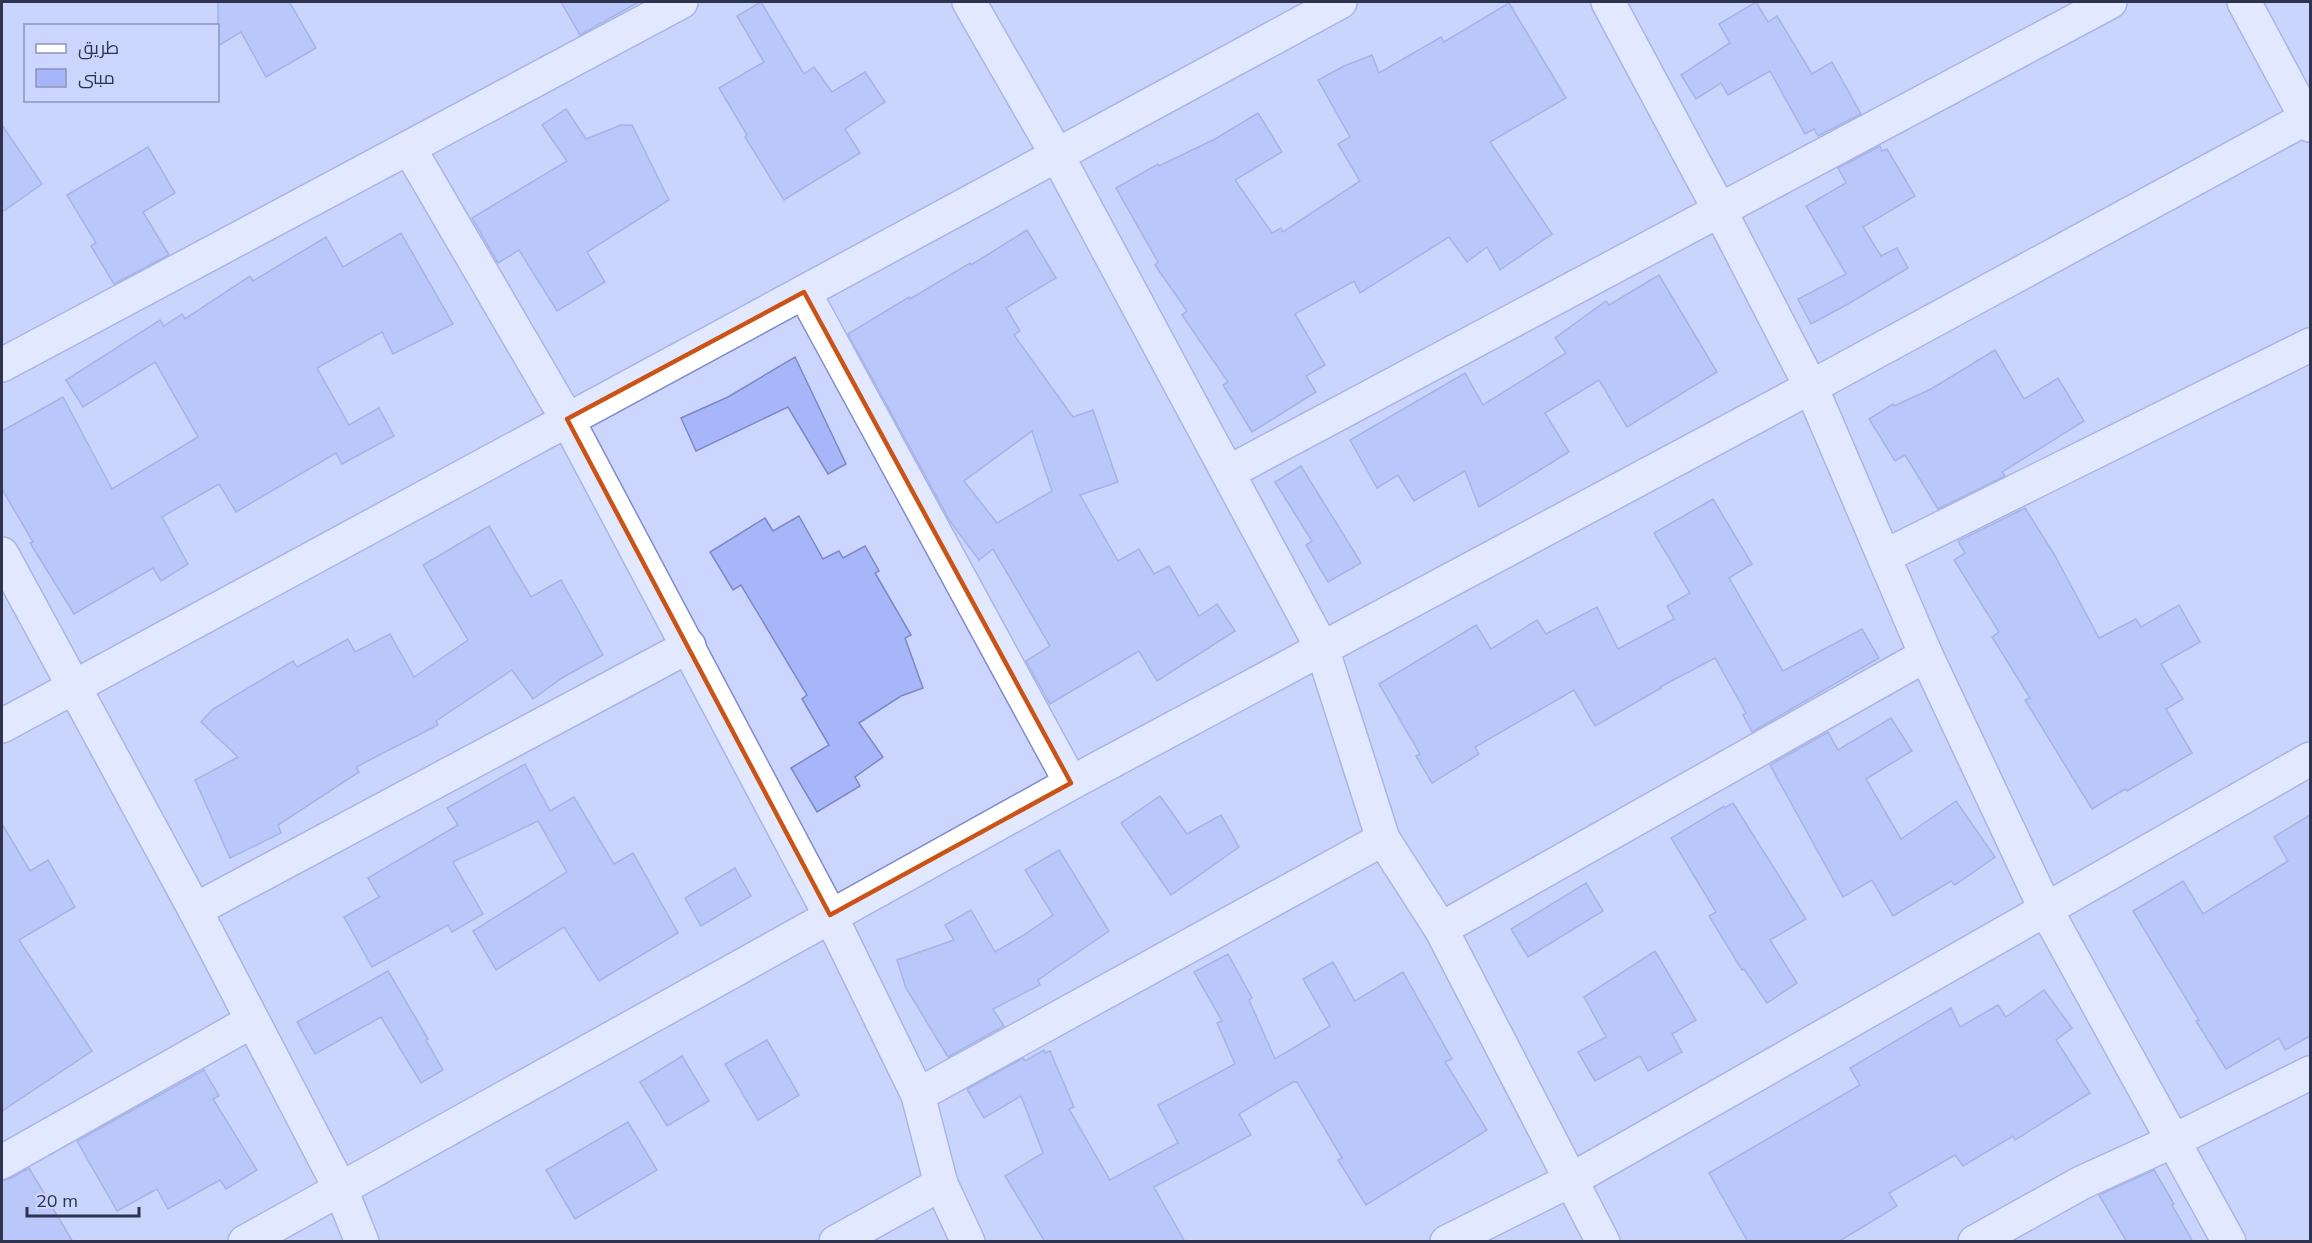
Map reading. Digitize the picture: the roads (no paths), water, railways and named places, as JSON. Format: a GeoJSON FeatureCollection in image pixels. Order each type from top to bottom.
{"type":"FeatureCollection","features":[{"type":"Feature","properties":{"kind":"street"},"geometry":{"type":"LineString","coordinates":[[2,365],[681,2]]}},
{"type":"Feature","properties":{"kind":"street"},"geometry":{"type":"LineString","coordinates":[[969,2],[1057,155],[1322,648],[1383,838],[1441,929],[1603,1242]]}},
{"type":"Feature","properties":{"kind":"street"},"geometry":{"type":"LineString","coordinates":[[2,726],[1340,2]]}},
{"type":"Feature","properties":{"kind":"street"},"geometry":{"type":"LineString","coordinates":[[1608,2],[1811,387],[1926,655],[2045,908],[2229,1242]]}},
{"type":"Feature","properties":{"kind":"street"},"geometry":{"type":"LineString","coordinates":[[1229,472],[2110,2]]}},
{"type":"Feature","properties":{"kind":"street"},"geometry":{"type":"LineString","coordinates":[[245,1242],[1071,783],[2310,119],[2244,2]]}},
{"type":"Feature","properties":{"kind":"street"},"geometry":{"type":"LineString","coordinates":[[409,148],[567,420],[830,915],[918,1095],[941,1184],[968,1242]]}},
{"type":"Feature","properties":{"kind":"street"},"geometry":{"type":"LineString","coordinates":[[804,292],[1071,783]]}},
{"type":"Feature","properties":{"kind":"street"},"geometry":{"type":"LineString","coordinates":[[1885,555],[2310,345]]}},
{"type":"Feature","properties":{"kind":"street"},"geometry":{"type":"LineString","coordinates":[[2,554],[195,910],[340,1190],[362,1242]]}},
{"type":"Feature","properties":{"kind":"street"},"geometry":{"type":"LineString","coordinates":[[195,910],[689,646]]}},
{"type":"Feature","properties":{"kind":"street"},"geometry":{"type":"LineString","coordinates":[[1441,929],[1926,655]]}},
{"type":"Feature","properties":{"kind":"street"},"geometry":{"type":"LineString","coordinates":[[1447,1242],[1571,1180],[2310,759]]}},
{"type":"Feature","properties":{"kind":"street"},"geometry":{"type":"LineString","coordinates":[[918,1095],[1383,838]]}},
{"type":"Feature","properties":{"kind":"street"},"geometry":{"type":"LineString","coordinates":[[2,1162],[252,1020]]}},
{"type":"Feature","properties":{"kind":"street"},"geometry":{"type":"LineString","coordinates":[[1975,1242],[2081,1183],[2173,1141],[2310,1073]]}},
{"type":"Feature","properties":{"kind":"street"},"geometry":{"type":"LineString","coordinates":[[836,1242],[941,1184]]}}]}
